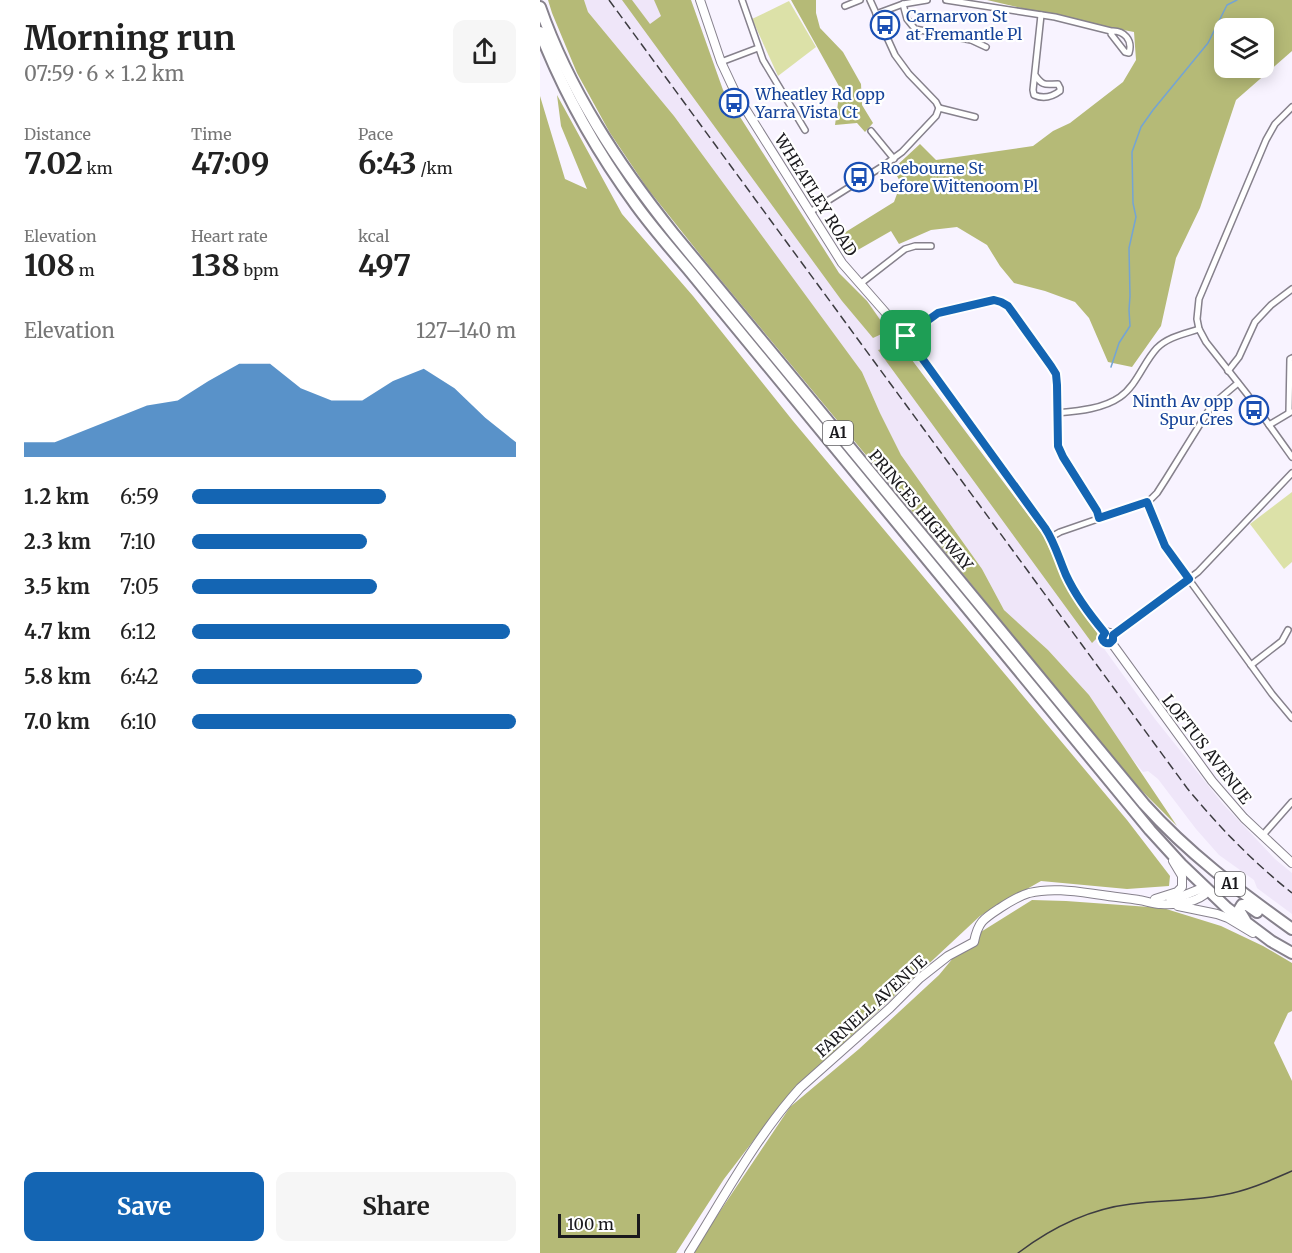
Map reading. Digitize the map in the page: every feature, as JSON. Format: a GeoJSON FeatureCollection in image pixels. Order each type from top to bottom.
{"type":"FeatureCollection","features":[{"type":"Feature","properties":{"kind":"highway","name":"PRINCES HIGHWAY"},"geometry":{"type":"LineString","coordinates":[[540,7],[566,68],[592,117],[609,147],[650,204],[1124,781],[1172,834],[1219,876],[1292,931]]}},
{"type":"Feature","properties":{"kind":"highway","name":"PRINCES HIGHWAY"},"geometry":{"type":"LineString","coordinates":[[540,32],[555,68],[585,127],[636,204],[1150,830],[1227,908],[1271,941],[1292,953]]}},
{"type":"Feature","properties":{"kind":"highway"},"geometry":{"type":"LineString","coordinates":[[1172,834],[1208,873],[1210,877],[1208,888],[1226,886],[1240,892]]}},
{"type":"Feature","properties":{"kind":"highway"},"geometry":{"type":"LineString","coordinates":[[1249,925],[1240,911],[1239,908],[1242,905],[1246,905],[1280,927],[1292,931]]}},
{"type":"Feature","properties":{"kind":"street","name":"WHEATLEY ROAD"},"geometry":{"type":"LineString","coordinates":[[700,0],[721,62],[736,94],[842,263],[875,300]]}},
{"type":"Feature","properties":{"kind":"street"},"geometry":{"type":"LineString","coordinates":[[742,0],[767,69],[806,130]]}},
{"type":"Feature","properties":{"kind":"street"},"geometry":{"type":"LineString","coordinates":[[845,6],[860,0]]}},
{"type":"Feature","properties":{"kind":"street"},"geometry":{"type":"LineString","coordinates":[[810,212],[894,159],[936,116],[939,108],[895,55],[870,0]]}},
{"type":"Feature","properties":{"kind":"street"},"geometry":{"type":"LineString","coordinates":[[876,14],[903,4],[927,0]]}},
{"type":"Feature","properties":{"kind":"street"},"geometry":{"type":"LineString","coordinates":[[946,0],[1055,17],[1111,31]]}},
{"type":"Feature","properties":{"kind":"street"},"geometry":{"type":"LineString","coordinates":[[903,4],[910,24],[915,29],[971,40],[987,47]]}},
{"type":"Feature","properties":{"kind":"street"},"geometry":{"type":"LineString","coordinates":[[1035,75],[1046,85],[1058,84],[1060,91],[1049,97],[1041,98],[1036,96],[1033,90],[1041,15]]}},
{"type":"Feature","properties":{"kind":"street"},"geometry":{"type":"LineString","coordinates":[[721,62],[758,48]]}},
{"type":"Feature","properties":{"kind":"street"},"geometry":{"type":"LineString","coordinates":[[1292,107],[1275,124],[1266,140],[1199,299],[1197,318],[1199,329],[1206,342],[1292,457]]}},
{"type":"Feature","properties":{"kind":"street"},"geometry":{"type":"LineString","coordinates":[[939,108],[975,117]]}},
{"type":"Feature","properties":{"kind":"street"},"geometry":{"type":"LineString","coordinates":[[871,131],[894,159]]}},
{"type":"Feature","properties":{"kind":"street"},"geometry":{"type":"LineString","coordinates":[[860,284],[905,249],[915,246],[931,246]]}},
{"type":"Feature","properties":{"kind":"street"},"geometry":{"type":"LineString","coordinates":[[1228,371],[1239,357],[1255,322],[1271,305],[1292,289]]}},
{"type":"Feature","properties":{"kind":"street","name":"LOFTUS AVENUE"},"geometry":{"type":"LineString","coordinates":[[875,300],[906,336],[1051,537],[1073,588],[1088,612],[1110,637],[1200,766],[1244,819],[1292,863]]}},
{"type":"Feature","properties":{"kind":"street"},"geometry":{"type":"LineString","coordinates":[[906,336],[932,316],[945,311],[994,300],[1003,303],[1056,374],[1060,452],[1099,518]]}},
{"type":"Feature","properties":{"kind":"street"},"geometry":{"type":"LineString","coordinates":[[1057,413],[1097,407],[1111,402],[1132,385],[1156,349],[1174,337],[1199,329]]}},
{"type":"Feature","properties":{"kind":"street"},"geometry":{"type":"LineString","coordinates":[[1269,425],[1291,412],[1290,359],[1292,358]]}},
{"type":"Feature","properties":{"kind":"street"},"geometry":{"type":"LineString","coordinates":[[1051,537],[1147,502],[1163,485],[1212,405],[1238,383]]}},
{"type":"Feature","properties":{"kind":"street"},"geometry":{"type":"LineString","coordinates":[[1110,637],[1198,572],[1292,473]]}},
{"type":"Feature","properties":{"kind":"street"},"geometry":{"type":"LineString","coordinates":[[1147,502],[1165,546],[1251,665],[1291,714]]}},
{"type":"Feature","properties":{"kind":"street"},"geometry":{"type":"LineString","coordinates":[[1251,665],[1282,641],[1288,630]]}},
{"type":"Feature","properties":{"kind":"street"},"geometry":{"type":"LineString","coordinates":[[1262,836],[1292,802]]}},
{"type":"Feature","properties":{"kind":"street"},"geometry":{"type":"LineString","coordinates":[[1150,830],[1179,870],[1183,880],[1183,886],[1178,892],[1159,902]]}},
{"type":"Feature","properties":{"kind":"street","name":"FARNELL AVENUE"},"geometry":{"type":"LineString","coordinates":[[689,1253],[756,1144],[788,1100],[921,978],[948,956],[974,942],[977,926],[988,916],[1018,897],[1029,893],[1076,892],[1159,902],[1208,888]]}},
{"type":"Feature","properties":{"kind":"street"},"geometry":{"type":"LineString","coordinates":[[1159,902],[1212,912],[1271,941]]}},
{"type":"Feature","properties":{"kind":"shaded area"},"geometry":{"type":"Polygon","coordinates":[[[584,0],[691,0],[723,90],[839,273],[867,301],[1043,535],[1068,590],[1099,636],[1105,650],[1155,719],[1223,804],[1275,859],[1292,873],[1292,914],[1257,888],[1254,880],[1219,855],[1158,779],[1148,771],[1143,772],[1129,755],[1089,695],[1048,650],[1004,610],[982,569],[901,455],[862,372],[674,116],[588,12],[584,0]]]}},
{"type":"Feature","properties":{"kind":"green space"},"geometry":{"type":"Polygon","coordinates":[[[548,0],[584,0],[588,12],[674,116],[862,372],[901,455],[982,569],[1004,610],[1048,650],[1089,695],[1177,826],[1130,779],[647,188],[610,133],[577,73],[548,0]]]}},
{"type":"Feature","properties":{"kind":"green space"},"geometry":{"type":"Polygon","coordinates":[[[622,0],[632,0],[650,24],[661,16],[654,0],[691,0],[723,90],[839,273],[867,301],[888,331],[873,338],[842,301],[622,0]]]}},
{"type":"Feature","properties":{"kind":"green space"},"geometry":{"type":"Polygon","coordinates":[[[791,0],[816,0],[816,13],[820,28],[843,52],[861,84],[862,105],[873,123],[865,132],[857,123],[835,125],[840,88],[791,0]]]}},
{"type":"Feature","properties":{"kind":"green space"},"geometry":{"type":"Polygon","coordinates":[[[987,0],[1292,0],[1292,51],[1274,67],[1274,18],[1214,18],[1214,78],[1261,78],[1236,100],[1200,208],[1176,258],[1161,326],[1132,367],[1108,362],[1089,318],[1075,302],[1014,283],[987,245],[957,227],[931,230],[899,244],[891,231],[849,255],[836,238],[894,202],[901,183],[893,169],[920,144],[936,160],[1033,146],[1053,131],[1070,123],[1123,82],[1136,60],[1134,32],[987,0]]]}},
{"type":"Feature","properties":{"kind":"green space"},"geometry":{"type":"Polygon","coordinates":[[[789,1],[816,47],[778,76],[752,19],[789,1]]]}},
{"type":"Feature","properties":{"kind":"green space"},"geometry":{"type":"Polygon","coordinates":[[[557,95],[622,214],[693,296],[793,421],[1127,820],[1170,876],[1169,886],[1127,889],[1041,881],[980,916],[789,1094],[724,1179],[676,1253],[540,1253],[540,96],[565,179],[587,189],[561,126],[557,95]]]}},
{"type":"Feature","properties":{"kind":"green space"},"geometry":{"type":"Polygon","coordinates":[[[900,344],[1043,535],[1068,589],[1099,636],[1092,643],[878,350],[900,344]]]}},
{"type":"Feature","properties":{"kind":"green space"},"geometry":{"type":"Polygon","coordinates":[[[1292,492],[1292,562],[1284,569],[1250,524],[1292,492]]]}},
{"type":"Feature","properties":{"kind":"green space"},"geometry":{"type":"Polygon","coordinates":[[[1032,900],[1163,908],[1221,926],[1292,963],[1292,1011],[1288,1013],[1274,1043],[1292,1081],[1292,1253],[694,1253],[790,1107],[859,1049],[939,975],[968,940],[1032,900]]]}},
{"type":"Feature","properties":{"kind":"waterway"},"geometry":{"type":"LineString","coordinates":[[1111,367],[1119,343],[1130,326],[1129,248],[1136,217],[1133,203],[1132,152],[1141,127],[1208,43],[1227,5],[1237,0]]}},
{"type":"Feature","properties":{"kind":"tram line"},"geometry":{"type":"LineString","coordinates":[[1018,1253],[1057,1228],[1100,1210],[1131,1204],[1232,1193],[1292,1171]]}},
{"type":"Feature","properties":{"kind":"railway"},"geometry":{"type":"LineString","coordinates":[[609,0],[1187,788],[1236,843],[1292,893]]}},
{"type":"Feature","properties":{"kind":"place","name":"Carnarvon St at Fremantle Pl"},"geometry":{"type":"Point","coordinates":[885,25]}},
{"type":"Feature","properties":{"kind":"place","name":"Wheatley Rd opp Yarra Vista Ct"},"geometry":{"type":"Point","coordinates":[734,103]}},
{"type":"Feature","properties":{"kind":"place","name":"Roebourne St before Wittenoom Pl"},"geometry":{"type":"Point","coordinates":[859,177]}},
{"type":"Feature","properties":{"kind":"place","name":"Ninth Av opp Spur Cres"},"geometry":{"type":"Point","coordinates":[1254,410]}},
{"type":"Feature","properties":{"kind":"route"},"geometry":{"type":"LineString","coordinates":[[994,300],[1006,304],[1056,374],[1058,446],[1099,518],[1147,502],[1161,539],[1189,579],[1113,635],[1111,642],[1105,643],[1102,638],[1105,633],[1078,598],[1051,537],[906,336],[938,313],[994,300]]}}]}
